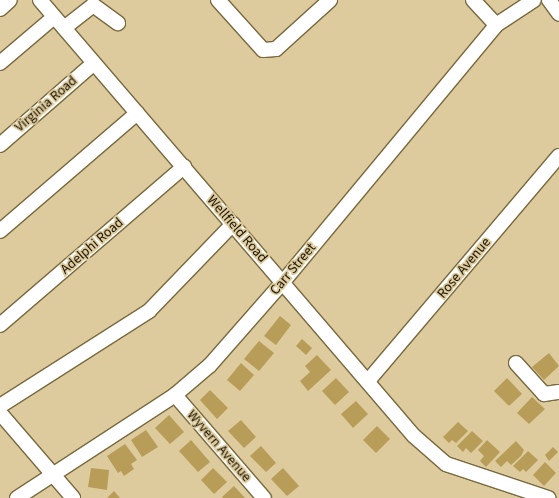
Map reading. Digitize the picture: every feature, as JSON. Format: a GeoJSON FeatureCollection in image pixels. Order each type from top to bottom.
{"type":"FeatureCollection","features":[{"type":"Feature","properties":{"kind":"street"},"geometry":{"type":"LineString","coordinates":[[0,9],[10,0]]}},
{"type":"Feature","properties":{"kind":"street","name":"Wellfield Road"},"geometry":{"type":"LineString","coordinates":[[40,0],[93,64],[184,167],[414,436],[446,464],[548,498]]}},
{"type":"Feature","properties":{"kind":"street"},"geometry":{"type":"LineString","coordinates":[[218,0],[263,50],[276,49],[330,0]]}},
{"type":"Feature","properties":{"kind":"street"},"geometry":{"type":"LineString","coordinates":[[473,0],[496,25]]}},
{"type":"Feature","properties":{"kind":"street","name":"Carr Street"},"geometry":{"type":"LineString","coordinates":[[17,498],[174,395],[210,365],[283,282],[496,25],[534,0]]}},
{"type":"Feature","properties":{"kind":"street"},"geometry":{"type":"LineString","coordinates":[[549,0],[559,14]]}},
{"type":"Feature","properties":{"kind":"street"},"geometry":{"type":"LineString","coordinates":[[64,28],[92,5],[118,23]]}},
{"type":"Feature","properties":{"kind":"street"},"geometry":{"type":"LineString","coordinates":[[0,64],[54,17]]}},
{"type":"Feature","properties":{"kind":"street","name":"Virginia Road"},"geometry":{"type":"LineString","coordinates":[[0,145],[93,64]]}},
{"type":"Feature","properties":{"kind":"street"},"geometry":{"type":"LineString","coordinates":[[0,231],[137,114]]}},
{"type":"Feature","properties":{"kind":"street","name":"Rose Avenue"},"geometry":{"type":"LineString","coordinates":[[368,381],[559,156]]}},
{"type":"Feature","properties":{"kind":"street","name":"Adelphi Road"},"geometry":{"type":"LineString","coordinates":[[0,325],[184,167]]}},
{"type":"Feature","properties":{"kind":"street"},"geometry":{"type":"LineString","coordinates":[[0,406],[149,311],[233,224]]}},
{"type":"Feature","properties":{"kind":"street"},"geometry":{"type":"LineString","coordinates":[[516,363],[544,394],[559,392]]}},
{"type":"Feature","properties":{"kind":"street","name":"Wyvern Avenue"},"geometry":{"type":"LineString","coordinates":[[174,395],[264,498]]}},
{"type":"Feature","properties":{"kind":"street"},"geometry":{"type":"LineString","coordinates":[[0,413],[73,498]]}},
{"type":"Feature","properties":{"kind":"street"},"geometry":{"type":"LineString","coordinates":[[554,498],[559,491]]}},
{"type":"Feature","properties":{"kind":"building"},"geometry":{"type":"Polygon","coordinates":[[[280,316],[291,325],[276,345],[264,336],[280,316]]]}},
{"type":"Feature","properties":{"kind":"building"},"geometry":{"type":"Polygon","coordinates":[[[302,339],[312,348],[306,355],[296,346],[302,339]]]}},
{"type":"Feature","properties":{"kind":"building"},"geometry":{"type":"Polygon","coordinates":[[[259,341],[274,353],[259,371],[244,359],[259,341]]]}},
{"type":"Feature","properties":{"kind":"building"},"geometry":{"type":"Polygon","coordinates":[[[549,353],[559,366],[544,380],[532,367],[549,353]]]}},
{"type":"Feature","properties":{"kind":"building"},"geometry":{"type":"Polygon","coordinates":[[[317,355],[331,370],[308,391],[300,381],[310,372],[305,366],[317,355]]]}},
{"type":"Feature","properties":{"kind":"building"},"geometry":{"type":"Polygon","coordinates":[[[241,363],[254,375],[240,391],[227,380],[241,363]]]}},
{"type":"Feature","properties":{"kind":"building"},"geometry":{"type":"Polygon","coordinates":[[[336,378],[349,392],[335,405],[322,391],[336,378]]]}},
{"type":"Feature","properties":{"kind":"building"},"geometry":{"type":"Polygon","coordinates":[[[507,378],[522,394],[509,406],[494,391],[507,378]]]}},
{"type":"Feature","properties":{"kind":"building"},"geometry":{"type":"Polygon","coordinates":[[[210,390],[228,408],[217,419],[200,400],[210,390]]]}},
{"type":"Feature","properties":{"kind":"building"},"geometry":{"type":"Polygon","coordinates":[[[532,397],[545,409],[529,424],[517,413],[532,397]]]}},
{"type":"Feature","properties":{"kind":"building"},"geometry":{"type":"Polygon","coordinates":[[[356,401],[368,414],[353,428],[341,414],[356,401]]]}},
{"type":"Feature","properties":{"kind":"building"},"geometry":{"type":"Polygon","coordinates":[[[169,415],[184,432],[170,444],[155,428],[169,415]]]}},
{"type":"Feature","properties":{"kind":"building"},"geometry":{"type":"Polygon","coordinates":[[[241,420],[256,437],[244,448],[228,431],[241,420]]]}},
{"type":"Feature","properties":{"kind":"building"},"geometry":{"type":"Polygon","coordinates":[[[458,422],[468,431],[456,443],[452,440],[449,443],[443,437],[458,422]]]}},
{"type":"Feature","properties":{"kind":"building"},"geometry":{"type":"Polygon","coordinates":[[[377,426],[390,439],[376,453],[363,440],[377,426]]]}},
{"type":"Feature","properties":{"kind":"building"},"geometry":{"type":"Polygon","coordinates":[[[146,430],[158,447],[142,457],[131,440],[146,430]]]}},
{"type":"Feature","properties":{"kind":"building"},"geometry":{"type":"Polygon","coordinates":[[[472,431],[483,441],[471,453],[466,448],[463,452],[457,446],[472,431]]]}},
{"type":"Feature","properties":{"kind":"building"},"geometry":{"type":"Polygon","coordinates":[[[191,440],[210,462],[198,472],[179,451],[191,440]]]}},
{"type":"Feature","properties":{"kind":"building"},"geometry":{"type":"Polygon","coordinates":[[[487,440],[500,452],[486,467],[480,461],[484,456],[478,450],[487,440]]]}},
{"type":"Feature","properties":{"kind":"building"},"geometry":{"type":"Polygon","coordinates":[[[516,441],[524,450],[521,456],[511,465],[507,461],[501,467],[495,461],[516,441]]]}},
{"type":"Feature","properties":{"kind":"building"},"geometry":{"type":"Polygon","coordinates":[[[125,444],[137,460],[131,464],[134,469],[124,476],[121,471],[118,473],[107,456],[125,444]]]}},
{"type":"Feature","properties":{"kind":"building"},"geometry":{"type":"Polygon","coordinates":[[[261,446],[276,463],[266,472],[250,456],[261,446]]]}},
{"type":"Feature","properties":{"kind":"building"},"geometry":{"type":"Polygon","coordinates":[[[553,447],[558,452],[549,461],[545,455],[553,447]]]}},
{"type":"Feature","properties":{"kind":"building"},"geometry":{"type":"Polygon","coordinates":[[[528,451],[538,460],[526,472],[523,469],[520,472],[513,466],[528,451]]]}},
{"type":"Feature","properties":{"kind":"building"},"geometry":{"type":"Polygon","coordinates":[[[545,462],[556,473],[544,486],[533,475],[545,462]]]}},
{"type":"Feature","properties":{"kind":"building"},"geometry":{"type":"Polygon","coordinates":[[[91,468],[109,470],[107,490],[88,487],[91,468]]]}},
{"type":"Feature","properties":{"kind":"building"},"geometry":{"type":"Polygon","coordinates":[[[213,468],[227,482],[214,494],[201,480],[213,468]]]}},
{"type":"Feature","properties":{"kind":"building"},"geometry":{"type":"Polygon","coordinates":[[[283,468],[299,486],[287,496],[271,479],[283,468]]]}},
{"type":"Feature","properties":{"kind":"building"},"geometry":{"type":"Polygon","coordinates":[[[234,486],[245,498],[222,497],[234,486]]]}},
{"type":"Feature","properties":{"kind":"building"},"geometry":{"type":"Polygon","coordinates":[[[114,491],[120,498],[107,498],[114,491]]]}}]}
